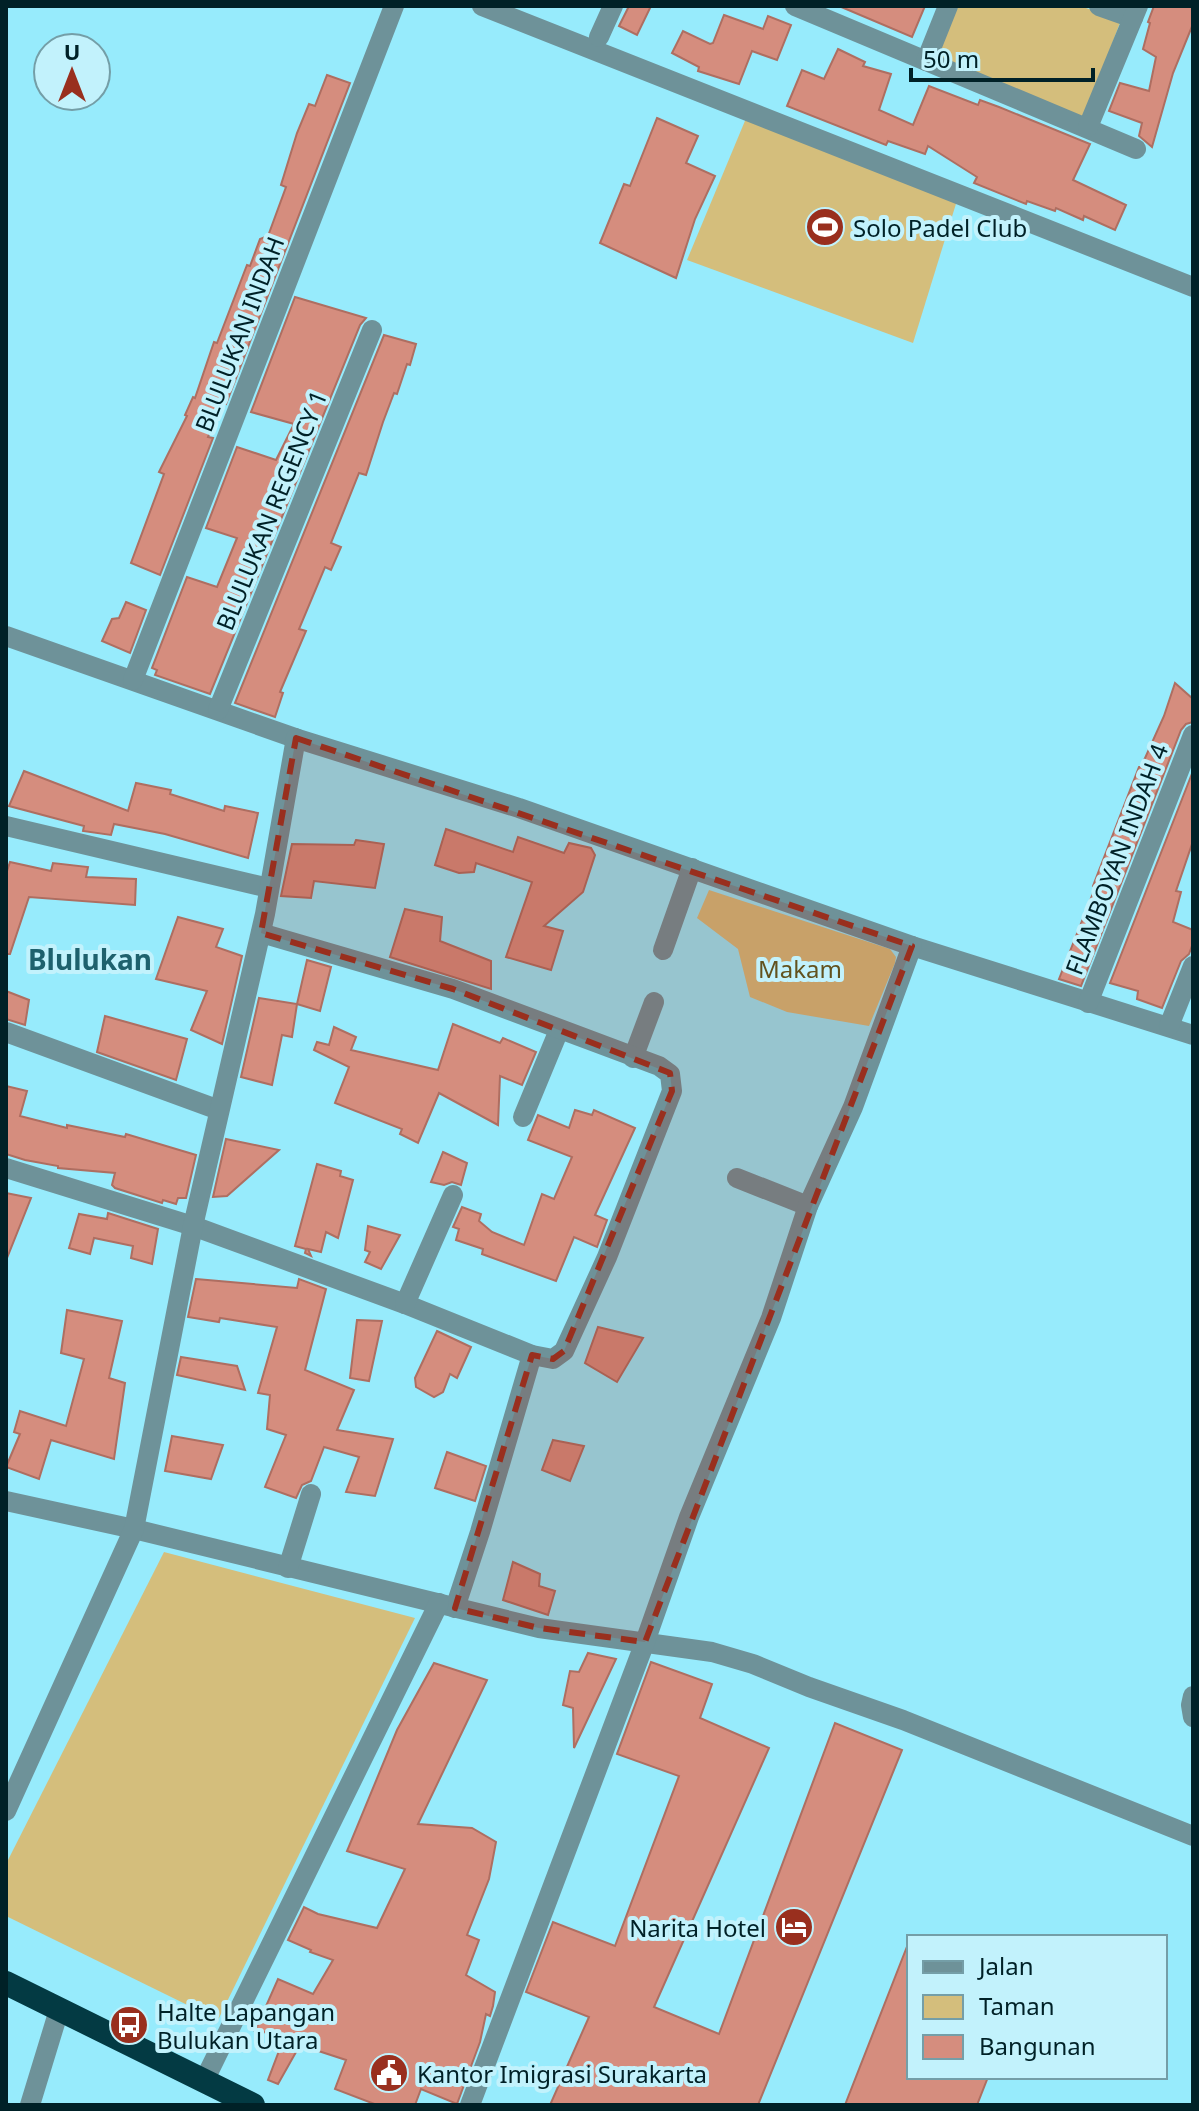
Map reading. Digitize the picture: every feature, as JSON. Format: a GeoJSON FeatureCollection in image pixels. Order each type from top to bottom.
{"type":"FeatureCollection","features":[{"type":"Feature","properties":{"kind":"highway"},"geometry":{"type":"LineString","coordinates":[[6,1983],[253,2105]]}},
{"type":"Feature","properties":{"kind":"street","name":"BLULUKAN INDAH"},"geometry":{"type":"LineString","coordinates":[[133,680],[394,6]]}},
{"type":"Feature","properties":{"kind":"street"},"geometry":{"type":"LineString","coordinates":[[482,6],[1193,287]]}},
{"type":"Feature","properties":{"kind":"street"},"geometry":{"type":"LineString","coordinates":[[599,37],[613,6]]}},
{"type":"Feature","properties":{"kind":"street"},"geometry":{"type":"LineString","coordinates":[[795,6],[1136,149]]}},
{"type":"Feature","properties":{"kind":"street"},"geometry":{"type":"LineString","coordinates":[[926,61],[948,6]]}},
{"type":"Feature","properties":{"kind":"street"},"geometry":{"type":"LineString","coordinates":[[1088,127],[1135,12],[1099,6]]}},
{"type":"Feature","properties":{"kind":"street","name":"BLULUKAN REGENCY 1"},"geometry":{"type":"LineString","coordinates":[[218,710],[372,330]]}},
{"type":"Feature","properties":{"kind":"street"},"geometry":{"type":"LineString","coordinates":[[6,636],[296,738],[519,808],[912,946],[1193,1035]]}},
{"type":"Feature","properties":{"kind":"street","name":"FLAMBOYAN INDAH 4"},"geometry":{"type":"LineString","coordinates":[[1088,1003],[1193,735]]}},
{"type":"Feature","properties":{"kind":"street"},"geometry":{"type":"LineString","coordinates":[[6,1811],[134,1529],[193,1226],[261,933],[296,738]]}},
{"type":"Feature","properties":{"kind":"street"},"geometry":{"type":"LineString","coordinates":[[6,826],[269,888]]}},
{"type":"Feature","properties":{"kind":"street"},"geometry":{"type":"LineString","coordinates":[[663,950],[692,868]]}},
{"type":"Feature","properties":{"kind":"street"},"geometry":{"type":"LineString","coordinates":[[6,1168],[193,1226],[405,1304],[532,1355],[553,1359],[564,1351],[607,1257],[672,1091],[667,1070],[453,989],[261,933]]}},
{"type":"Feature","properties":{"kind":"street"},"geometry":{"type":"LineString","coordinates":[[470,2105],[689,1517],[771,1318],[808,1206],[853,1107],[912,946]]}},
{"type":"Feature","properties":{"kind":"street"},"geometry":{"type":"LineString","coordinates":[[1169,1026],[1193,966]]}},
{"type":"Feature","properties":{"kind":"street"},"geometry":{"type":"LineString","coordinates":[[633,1058],[654,1002]]}},
{"type":"Feature","properties":{"kind":"street"},"geometry":{"type":"LineString","coordinates":[[523,1117],[559,1030]]}},
{"type":"Feature","properties":{"kind":"street"},"geometry":{"type":"LineString","coordinates":[[6,1032],[219,1110]]}},
{"type":"Feature","properties":{"kind":"street"},"geometry":{"type":"LineString","coordinates":[[737,1178],[808,1206]]}},
{"type":"Feature","properties":{"kind":"street"},"geometry":{"type":"LineString","coordinates":[[405,1304],[453,1195]]}},
{"type":"Feature","properties":{"kind":"street"},"geometry":{"type":"LineString","coordinates":[[204,2081],[447,1605],[480,1532],[532,1355]]}},
{"type":"Feature","properties":{"kind":"street"},"geometry":{"type":"LineString","coordinates":[[288,1568],[311,1494]]}},
{"type":"Feature","properties":{"kind":"street"},"geometry":{"type":"LineString","coordinates":[[6,1501],[134,1529],[539,1628],[712,1652],[753,1664],[903,1720],[1193,1836]]}},
{"type":"Feature","properties":{"kind":"street"},"geometry":{"type":"LineString","coordinates":[[1193,1696],[1193,1717]]}},
{"type":"Feature","properties":{"kind":"street"},"geometry":{"type":"LineString","coordinates":[[30,2105],[59,2010]]}},
{"type":"Feature","properties":{"kind":"highlighted area"},"geometry":{"type":"Polygon","coordinates":[[[296,738],[912,946],[645,1642],[539,1628],[455,1608],[532,1355],[553,1359],[564,1351],[672,1091],[670,1073],[453,989],[261,933],[296,738]]]}},
{"type":"Feature","properties":{"kind":"green space"},"geometry":{"type":"Polygon","coordinates":[[[956,6],[1080,6],[1121,20],[1084,119],[935,57],[956,6]]]}},
{"type":"Feature","properties":{"kind":"green space","name":"Solo Padel Club"},"geometry":{"type":"Polygon","coordinates":[[[747,116],[959,194],[913,343],[687,260],[747,116]]]}},
{"type":"Feature","properties":{"kind":"green space","name":"Makam"},"geometry":{"type":"Polygon","coordinates":[[[709,890],[890,949],[896,957],[895,963],[869,1026],[787,1012],[750,997],[738,949],[697,918],[709,890]]]}},
{"type":"Feature","properties":{"kind":"green space"},"geometry":{"type":"Polygon","coordinates":[[[164,1552],[415,1618],[218,2020],[6,1916],[6,1864],[164,1552]]]}},
{"type":"Feature","properties":{"kind":"building"},"geometry":{"type":"Polygon","coordinates":[[[629,6],[651,6],[637,35],[619,26],[629,6]]]}},
{"type":"Feature","properties":{"kind":"building"},"geometry":{"type":"Polygon","coordinates":[[[839,6],[925,6],[912,37],[839,6]]]}},
{"type":"Feature","properties":{"kind":"building"},"geometry":{"type":"Polygon","coordinates":[[[1154,6],[1193,6],[1193,24],[1173,73],[1152,147],[1139,136],[1142,123],[1109,111],[1120,83],[1149,91],[1156,57],[1143,49],[1154,6]]]}},
{"type":"Feature","properties":{"kind":"building"},"geometry":{"type":"Polygon","coordinates":[[[724,15],[763,29],[768,16],[791,25],[777,60],[752,51],[739,84],[698,71],[699,67],[672,53],[683,31],[713,43],[724,15]]]}},
{"type":"Feature","properties":{"kind":"building"},"geometry":{"type":"Polygon","coordinates":[[[838,49],[865,62],[863,66],[891,74],[879,110],[913,125],[929,86],[978,105],[980,100],[1090,144],[1073,180],[1126,205],[1115,230],[1084,216],[1083,220],[1056,208],[1055,211],[1027,201],[1026,204],[974,183],[977,177],[928,146],[925,154],[888,141],[886,145],[787,106],[802,70],[824,79],[838,49]]]}},
{"type":"Feature","properties":{"kind":"building"},"geometry":{"type":"Polygon","coordinates":[[[327,75],[350,83],[226,404],[221,403],[208,437],[213,438],[160,575],[131,563],[164,474],[159,472],[195,398],[214,342],[217,343],[247,265],[250,266],[260,239],[268,236],[286,187],[281,185],[297,133],[309,104],[315,106],[327,75]]]}},
{"type":"Feature","properties":{"kind":"building"},"geometry":{"type":"Polygon","coordinates":[[[657,118],[698,136],[686,163],[715,176],[695,219],[676,278],[600,243],[624,184],[630,186],[657,118]]]}},
{"type":"Feature","properties":{"kind":"building"},"geometry":{"type":"Polygon","coordinates":[[[295,297],[366,318],[360,325],[210,694],[155,675],[157,670],[152,668],[187,577],[217,587],[237,538],[206,528],[237,447],[276,460],[294,424],[251,412],[295,297]]]}},
{"type":"Feature","properties":{"kind":"building"},"geometry":{"type":"Polygon","coordinates":[[[384,335],[416,344],[397,394],[394,393],[366,475],[359,473],[331,543],[341,547],[331,570],[325,567],[299,629],[306,631],[280,692],[283,693],[275,717],[235,703],[384,335]]]}},
{"type":"Feature","properties":{"kind":"building"},"geometry":{"type":"Polygon","coordinates":[[[126,602],[146,610],[130,653],[102,641],[112,619],[119,618],[126,602]]]}},
{"type":"Feature","properties":{"kind":"building"},"geometry":{"type":"Polygon","coordinates":[[[1175,683],[1193,699],[1193,722],[1181,730],[1081,986],[1059,979],[1139,767],[1164,716],[1175,683]]]}},
{"type":"Feature","properties":{"kind":"building"},"geometry":{"type":"Polygon","coordinates":[[[24,771],[128,811],[136,783],[171,790],[170,794],[224,811],[225,806],[258,813],[248,858],[165,834],[114,824],[111,835],[83,831],[84,826],[9,806],[24,771]]]}},
{"type":"Feature","properties":{"kind":"building"},"geometry":{"type":"Polygon","coordinates":[[[1193,771],[1193,841],[1176,891],[1181,892],[1173,922],[1193,930],[1193,943],[1189,954],[1181,961],[1162,1008],[1137,999],[1138,991],[1110,983],[1193,771]]]}},
{"type":"Feature","properties":{"kind":"building"},"geometry":{"type":"Polygon","coordinates":[[[446,829],[513,852],[518,837],[564,853],[569,843],[591,848],[595,855],[583,892],[544,926],[563,931],[551,970],[506,957],[532,882],[476,863],[474,872],[459,873],[435,865],[446,829]]]}},
{"type":"Feature","properties":{"kind":"building"},"geometry":{"type":"Polygon","coordinates":[[[356,840],[384,844],[375,888],[314,881],[311,898],[281,896],[292,844],[354,845],[356,840]]]}},
{"type":"Feature","properties":{"kind":"building"},"geometry":{"type":"Polygon","coordinates":[[[10,862],[51,871],[53,863],[88,867],[86,877],[136,879],[135,905],[29,897],[10,954],[6,954],[6,874],[10,862]]]}},
{"type":"Feature","properties":{"kind":"building"},"geometry":{"type":"Polygon","coordinates":[[[405,909],[442,917],[440,941],[491,961],[491,989],[390,957],[405,909]]]}},
{"type":"Feature","properties":{"kind":"building"},"geometry":{"type":"Polygon","coordinates":[[[178,917],[223,929],[216,947],[242,956],[222,1044],[191,1030],[207,991],[156,979],[178,917]]]}},
{"type":"Feature","properties":{"kind":"building"},"geometry":{"type":"Polygon","coordinates":[[[307,960],[331,967],[320,1011],[297,1004],[307,960]]]}},
{"type":"Feature","properties":{"kind":"building"},"geometry":{"type":"Polygon","coordinates":[[[6,991],[29,1000],[25,1025],[6,1019],[6,991]]]}},
{"type":"Feature","properties":{"kind":"building"},"geometry":{"type":"Polygon","coordinates":[[[259,998],[297,1004],[292,1037],[282,1035],[272,1085],[241,1077],[259,998]]]}},
{"type":"Feature","properties":{"kind":"building"},"geometry":{"type":"Polygon","coordinates":[[[105,1016],[187,1039],[176,1080],[97,1052],[105,1016]]]}},
{"type":"Feature","properties":{"kind":"building"},"geometry":{"type":"Polygon","coordinates":[[[453,1024],[500,1043],[503,1038],[536,1052],[522,1085],[500,1076],[498,1125],[439,1093],[418,1143],[400,1134],[402,1129],[335,1103],[349,1067],[314,1050],[317,1042],[329,1045],[334,1027],[356,1037],[351,1050],[438,1070],[453,1024]]]}},
{"type":"Feature","properties":{"kind":"building"},"geometry":{"type":"Polygon","coordinates":[[[6,1086],[27,1091],[20,1116],[67,1128],[67,1125],[125,1137],[126,1134],[196,1155],[186,1198],[178,1198],[176,1204],[163,1200],[162,1203],[115,1188],[112,1185],[115,1173],[58,1168],[6,1154],[6,1086]]]}},
{"type":"Feature","properties":{"kind":"building"},"geometry":{"type":"Polygon","coordinates":[[[575,1110],[592,1115],[594,1110],[635,1128],[595,1215],[607,1220],[597,1247],[574,1237],[556,1281],[482,1254],[483,1249],[456,1240],[459,1229],[453,1227],[462,1207],[481,1214],[479,1221],[492,1232],[524,1245],[542,1194],[554,1199],[572,1157],[528,1140],[538,1115],[569,1128],[575,1110]]]}},
{"type":"Feature","properties":{"kind":"building"},"geometry":{"type":"Polygon","coordinates":[[[226,1139],[279,1150],[227,1196],[213,1197],[226,1139]]]}},
{"type":"Feature","properties":{"kind":"building"},"geometry":{"type":"Polygon","coordinates":[[[443,1152],[467,1163],[461,1185],[431,1182],[443,1152]]]}},
{"type":"Feature","properties":{"kind":"building"},"geometry":{"type":"Polygon","coordinates":[[[317,1164],[341,1171],[340,1176],[353,1180],[338,1238],[326,1232],[321,1252],[308,1249],[311,1256],[305,1253],[306,1249],[295,1246],[317,1164]]]}},
{"type":"Feature","properties":{"kind":"building"},"geometry":{"type":"Polygon","coordinates":[[[6,1193],[31,1198],[7,1258],[6,1258],[6,1193]]]}},
{"type":"Feature","properties":{"kind":"building"},"geometry":{"type":"Polygon","coordinates":[[[108,1213],[158,1229],[152,1264],[131,1258],[133,1246],[94,1238],[90,1254],[69,1248],[79,1214],[107,1219],[108,1213]]]}},
{"type":"Feature","properties":{"kind":"building"},"geometry":{"type":"Polygon","coordinates":[[[368,1226],[400,1235],[381,1269],[365,1262],[370,1252],[365,1250],[368,1226]]]}},
{"type":"Feature","properties":{"kind":"building"},"geometry":{"type":"Polygon","coordinates":[[[196,1279],[297,1288],[299,1279],[326,1289],[305,1370],[354,1390],[337,1430],[393,1439],[375,1496],[346,1492],[359,1457],[324,1447],[311,1481],[302,1485],[296,1498],[265,1487],[286,1435],[267,1429],[270,1395],[258,1393],[277,1327],[220,1318],[219,1322],[188,1317],[196,1279]]]}},
{"type":"Feature","properties":{"kind":"building"},"geometry":{"type":"Polygon","coordinates":[[[67,1310],[122,1321],[109,1378],[125,1383],[114,1459],[51,1440],[39,1479],[6,1467],[20,1434],[14,1432],[20,1411],[66,1426],[84,1359],[61,1353],[67,1310]]]}},
{"type":"Feature","properties":{"kind":"building"},"geometry":{"type":"Polygon","coordinates":[[[357,1320],[382,1321],[369,1381],[350,1378],[357,1320]]]}},
{"type":"Feature","properties":{"kind":"building"},"geometry":{"type":"Polygon","coordinates":[[[598,1327],[643,1338],[617,1382],[585,1363],[598,1327]]]}},
{"type":"Feature","properties":{"kind":"building"},"geometry":{"type":"Polygon","coordinates":[[[437,1331],[471,1347],[457,1378],[450,1374],[443,1392],[434,1397],[416,1387],[415,1378],[437,1331]]]}},
{"type":"Feature","properties":{"kind":"building"},"geometry":{"type":"Polygon","coordinates":[[[181,1357],[237,1366],[245,1390],[177,1375],[181,1357]]]}},
{"type":"Feature","properties":{"kind":"building"},"geometry":{"type":"Polygon","coordinates":[[[172,1436],[223,1445],[211,1479],[165,1471],[172,1436]]]}},
{"type":"Feature","properties":{"kind":"building"},"geometry":{"type":"Polygon","coordinates":[[[553,1440],[584,1446],[570,1481],[542,1470],[553,1440]]]}},
{"type":"Feature","properties":{"kind":"building"},"geometry":{"type":"Polygon","coordinates":[[[447,1452],[486,1466],[475,1501],[435,1488],[447,1452]]]}},
{"type":"Feature","properties":{"kind":"building"},"geometry":{"type":"Polygon","coordinates":[[[513,1562],[540,1574],[539,1586],[555,1591],[548,1615],[503,1600],[513,1562]]]}},
{"type":"Feature","properties":{"kind":"building"},"geometry":{"type":"Polygon","coordinates":[[[588,1653],[616,1659],[574,1748],[573,1708],[563,1705],[570,1671],[579,1672],[588,1653]]]}},
{"type":"Feature","properties":{"kind":"building"},"geometry":{"type":"Polygon","coordinates":[[[651,1662],[712,1684],[700,1718],[769,1748],[654,2007],[719,2034],[835,1723],[902,1750],[758,2105],[550,2105],[589,2017],[526,1992],[553,1922],[615,1946],[679,1776],[617,1754],[651,1662]]]}},
{"type":"Feature","properties":{"kind":"building"},"geometry":{"type":"Polygon","coordinates":[[[434,1663],[487,1680],[418,1824],[472,1828],[496,1842],[489,1879],[467,1935],[479,1940],[466,1975],[495,1992],[490,2016],[486,2014],[480,2042],[457,2104],[421,2089],[415,2105],[377,2105],[335,2089],[346,2060],[300,2045],[278,2084],[268,2080],[285,2035],[255,2031],[278,1979],[313,1994],[333,1960],[288,1940],[304,1907],[318,1914],[377,1928],[405,1869],[347,1851],[397,1730],[434,1663]]]}},
{"type":"Feature","properties":{"kind":"building"},"geometry":{"type":"Polygon","coordinates":[[[907,1947],[907,2079],[987,2079],[977,2105],[845,2105],[907,1947]]]}},
{"type":"Feature","properties":{"kind":"place","name":"Solo Padel Club"},"geometry":{"type":"Point","coordinates":[825,227]}},
{"type":"Feature","properties":{"kind":"place","name":"Narita Hotel"},"geometry":{"type":"Point","coordinates":[794,1927]}},
{"type":"Feature","properties":{"kind":"place","name":"Halte Lapangan Bulukan Utara"},"geometry":{"type":"Point","coordinates":[129,2025]}},
{"type":"Feature","properties":{"kind":"place","name":"Kantor Imigrasi Surakarta"},"geometry":{"type":"Point","coordinates":[389,2073]}},
{"type":"Feature","properties":{"kind":"district","name":"Blulukan"},"geometry":{"type":"Point","coordinates":[90,959]}}]}
